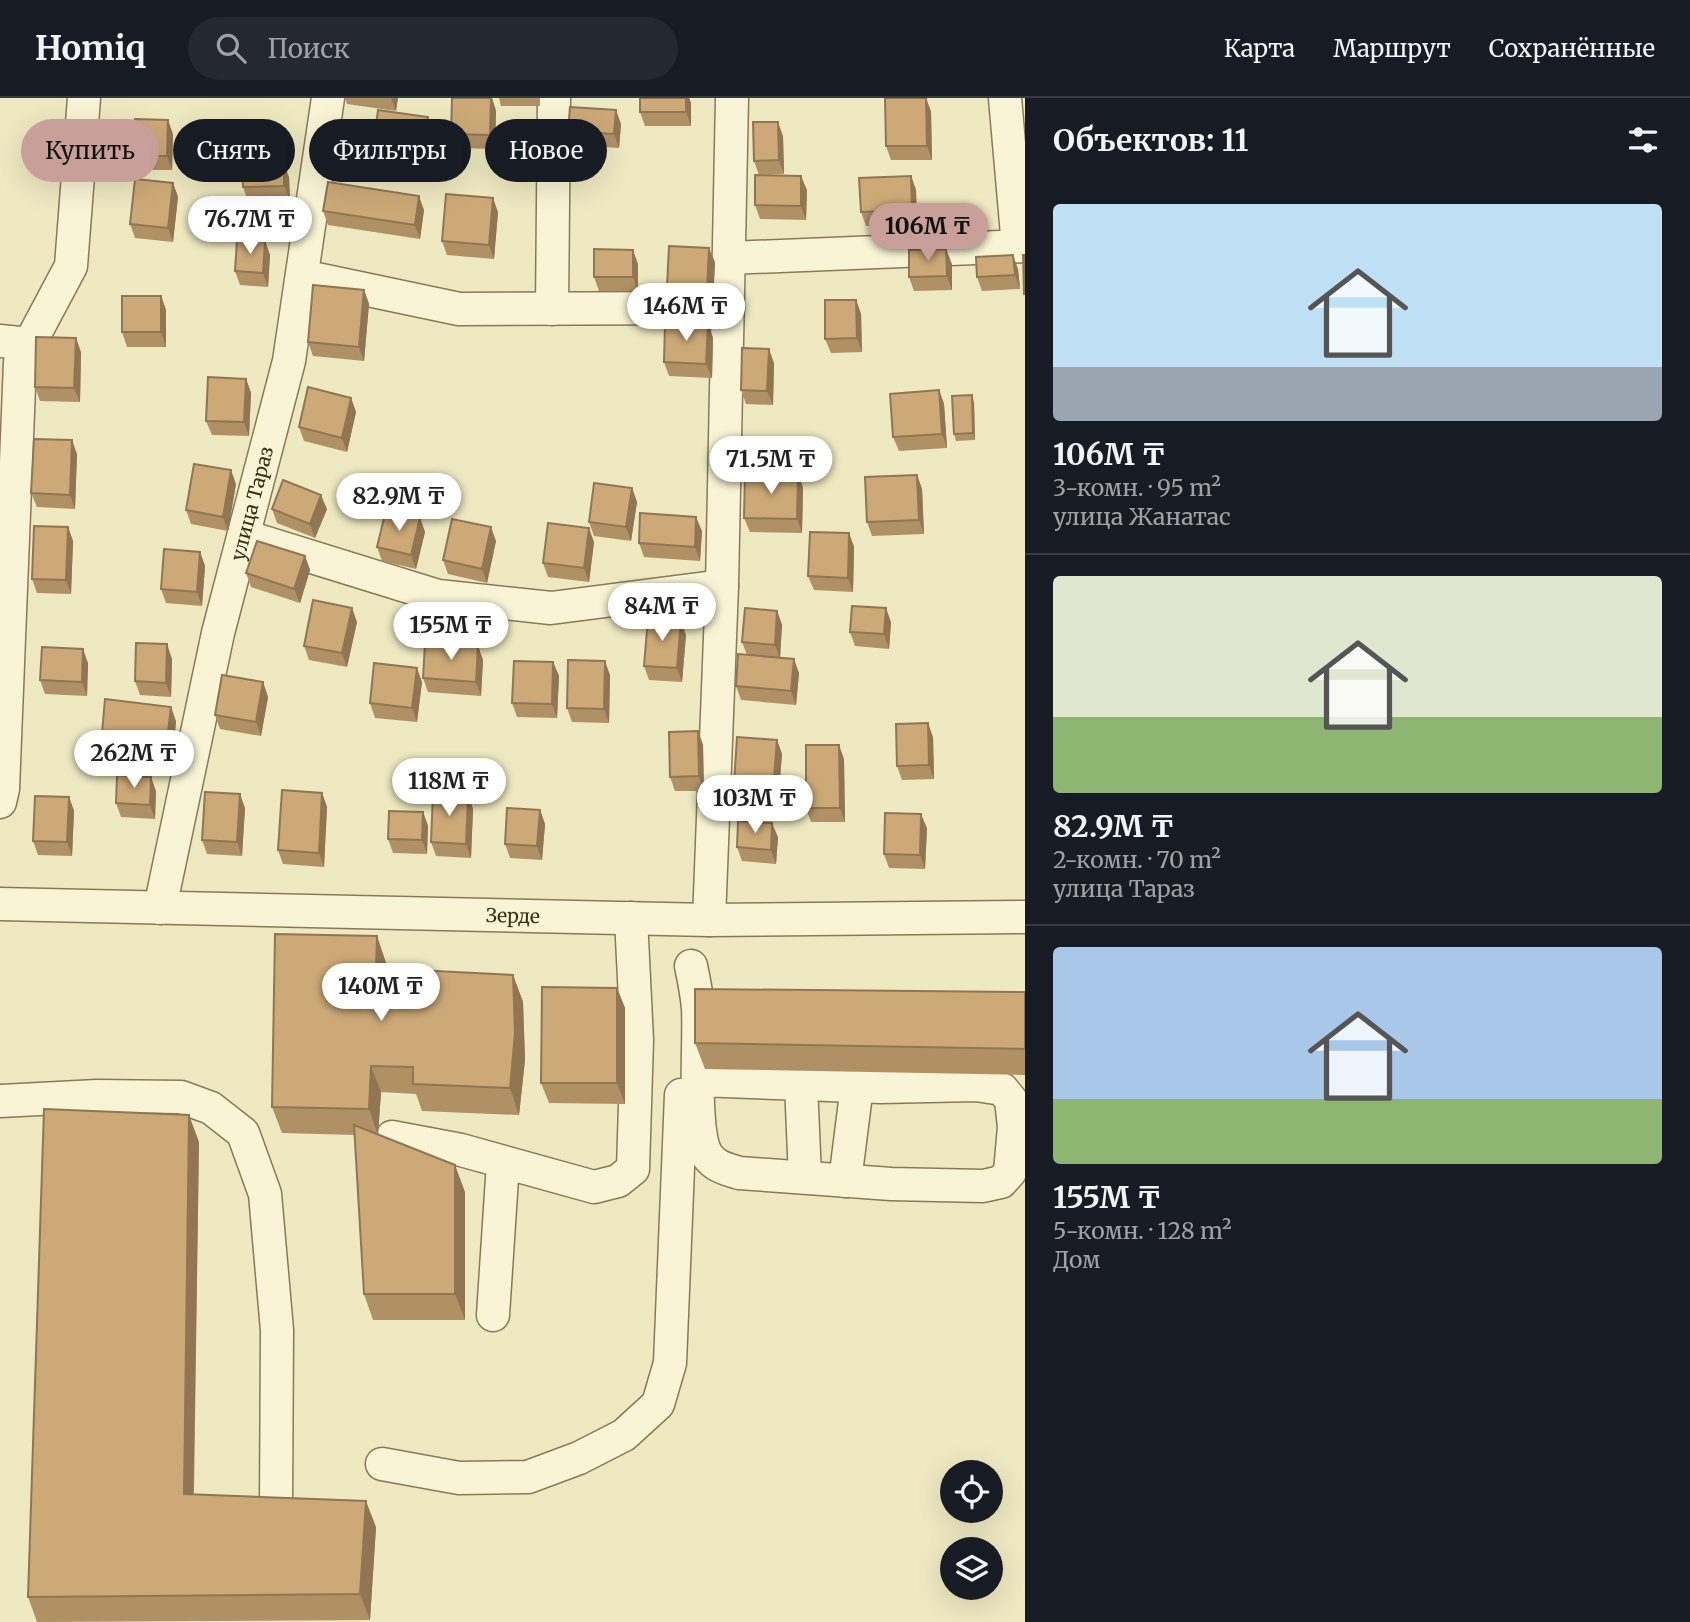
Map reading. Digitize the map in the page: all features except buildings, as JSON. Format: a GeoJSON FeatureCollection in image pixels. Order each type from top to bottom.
{"type":"FeatureCollection","features":[{"type":"Feature","properties":{"kind":"street"},"geometry":{"type":"LineString","coordinates":[[0,802],[20,362],[15,342],[71,266],[84,98]]}},
{"type":"Feature","properties":{"kind":"street","name":"улица Тараз"},"geometry":{"type":"LineString","coordinates":[[160,908],[218,633],[289,361],[328,98]]}},
{"type":"Feature","properties":{"kind":"street"},"geometry":{"type":"LineString","coordinates":[[552,309],[554,98]]}},
{"type":"Feature","properties":{"kind":"street"},"geometry":{"type":"LineString","coordinates":[[382,1464],[458,1478],[528,1477],[579,1458],[624,1435],[657,1404],[670,1363],[682,1062],[691,966],[702,920],[722,586],[732,98]]}},
{"type":"Feature","properties":{"kind":"street"},"geometry":{"type":"LineString","coordinates":[[729,258],[1022,246],[1005,98]]}},
{"type":"Feature","properties":{"kind":"street"},"geometry":{"type":"LineString","coordinates":[[302,276],[459,309],[728,308]]}},
{"type":"Feature","properties":{"kind":"street"},"geometry":{"type":"LineString","coordinates":[[244,536],[353,571],[451,597],[551,608],[722,586]]}},
{"type":"Feature","properties":{"kind":"street","name":"Зерде"},"geometry":{"type":"LineString","coordinates":[[0,904],[702,920],[1025,917]]}},
{"type":"Feature","properties":{"kind":"street"},"geometry":{"type":"LineString","coordinates":[[392,1137],[461,1150],[594,1187],[618,1181],[633,1168],[637,1040],[631,918]]}},
{"type":"Feature","properties":{"kind":"street"},"geometry":{"type":"LineString","coordinates":[[691,966],[698,1007],[699,1080],[701,1134],[706,1154],[718,1166],[739,1173],[845,1181],[983,1186],[1001,1182],[1010,1172],[1014,1127],[1011,1100],[1003,1089],[976,1085],[857,1086],[699,1080]]}},
{"type":"Feature","properties":{"kind":"street"},"geometry":{"type":"LineString","coordinates":[[801,1084],[805,1177]]}},
{"type":"Feature","properties":{"kind":"street"},"geometry":{"type":"LineString","coordinates":[[845,1181],[857,1086]]}},
{"type":"Feature","properties":{"kind":"street"},"geometry":{"type":"LineString","coordinates":[[0,1101],[97,1096],[181,1097],[211,1108],[243,1133],[265,1194],[277,1330],[276,1507]]}},
{"type":"Feature","properties":{"kind":"street"},"geometry":{"type":"LineString","coordinates":[[493,1315],[503,1163]]}}]}
